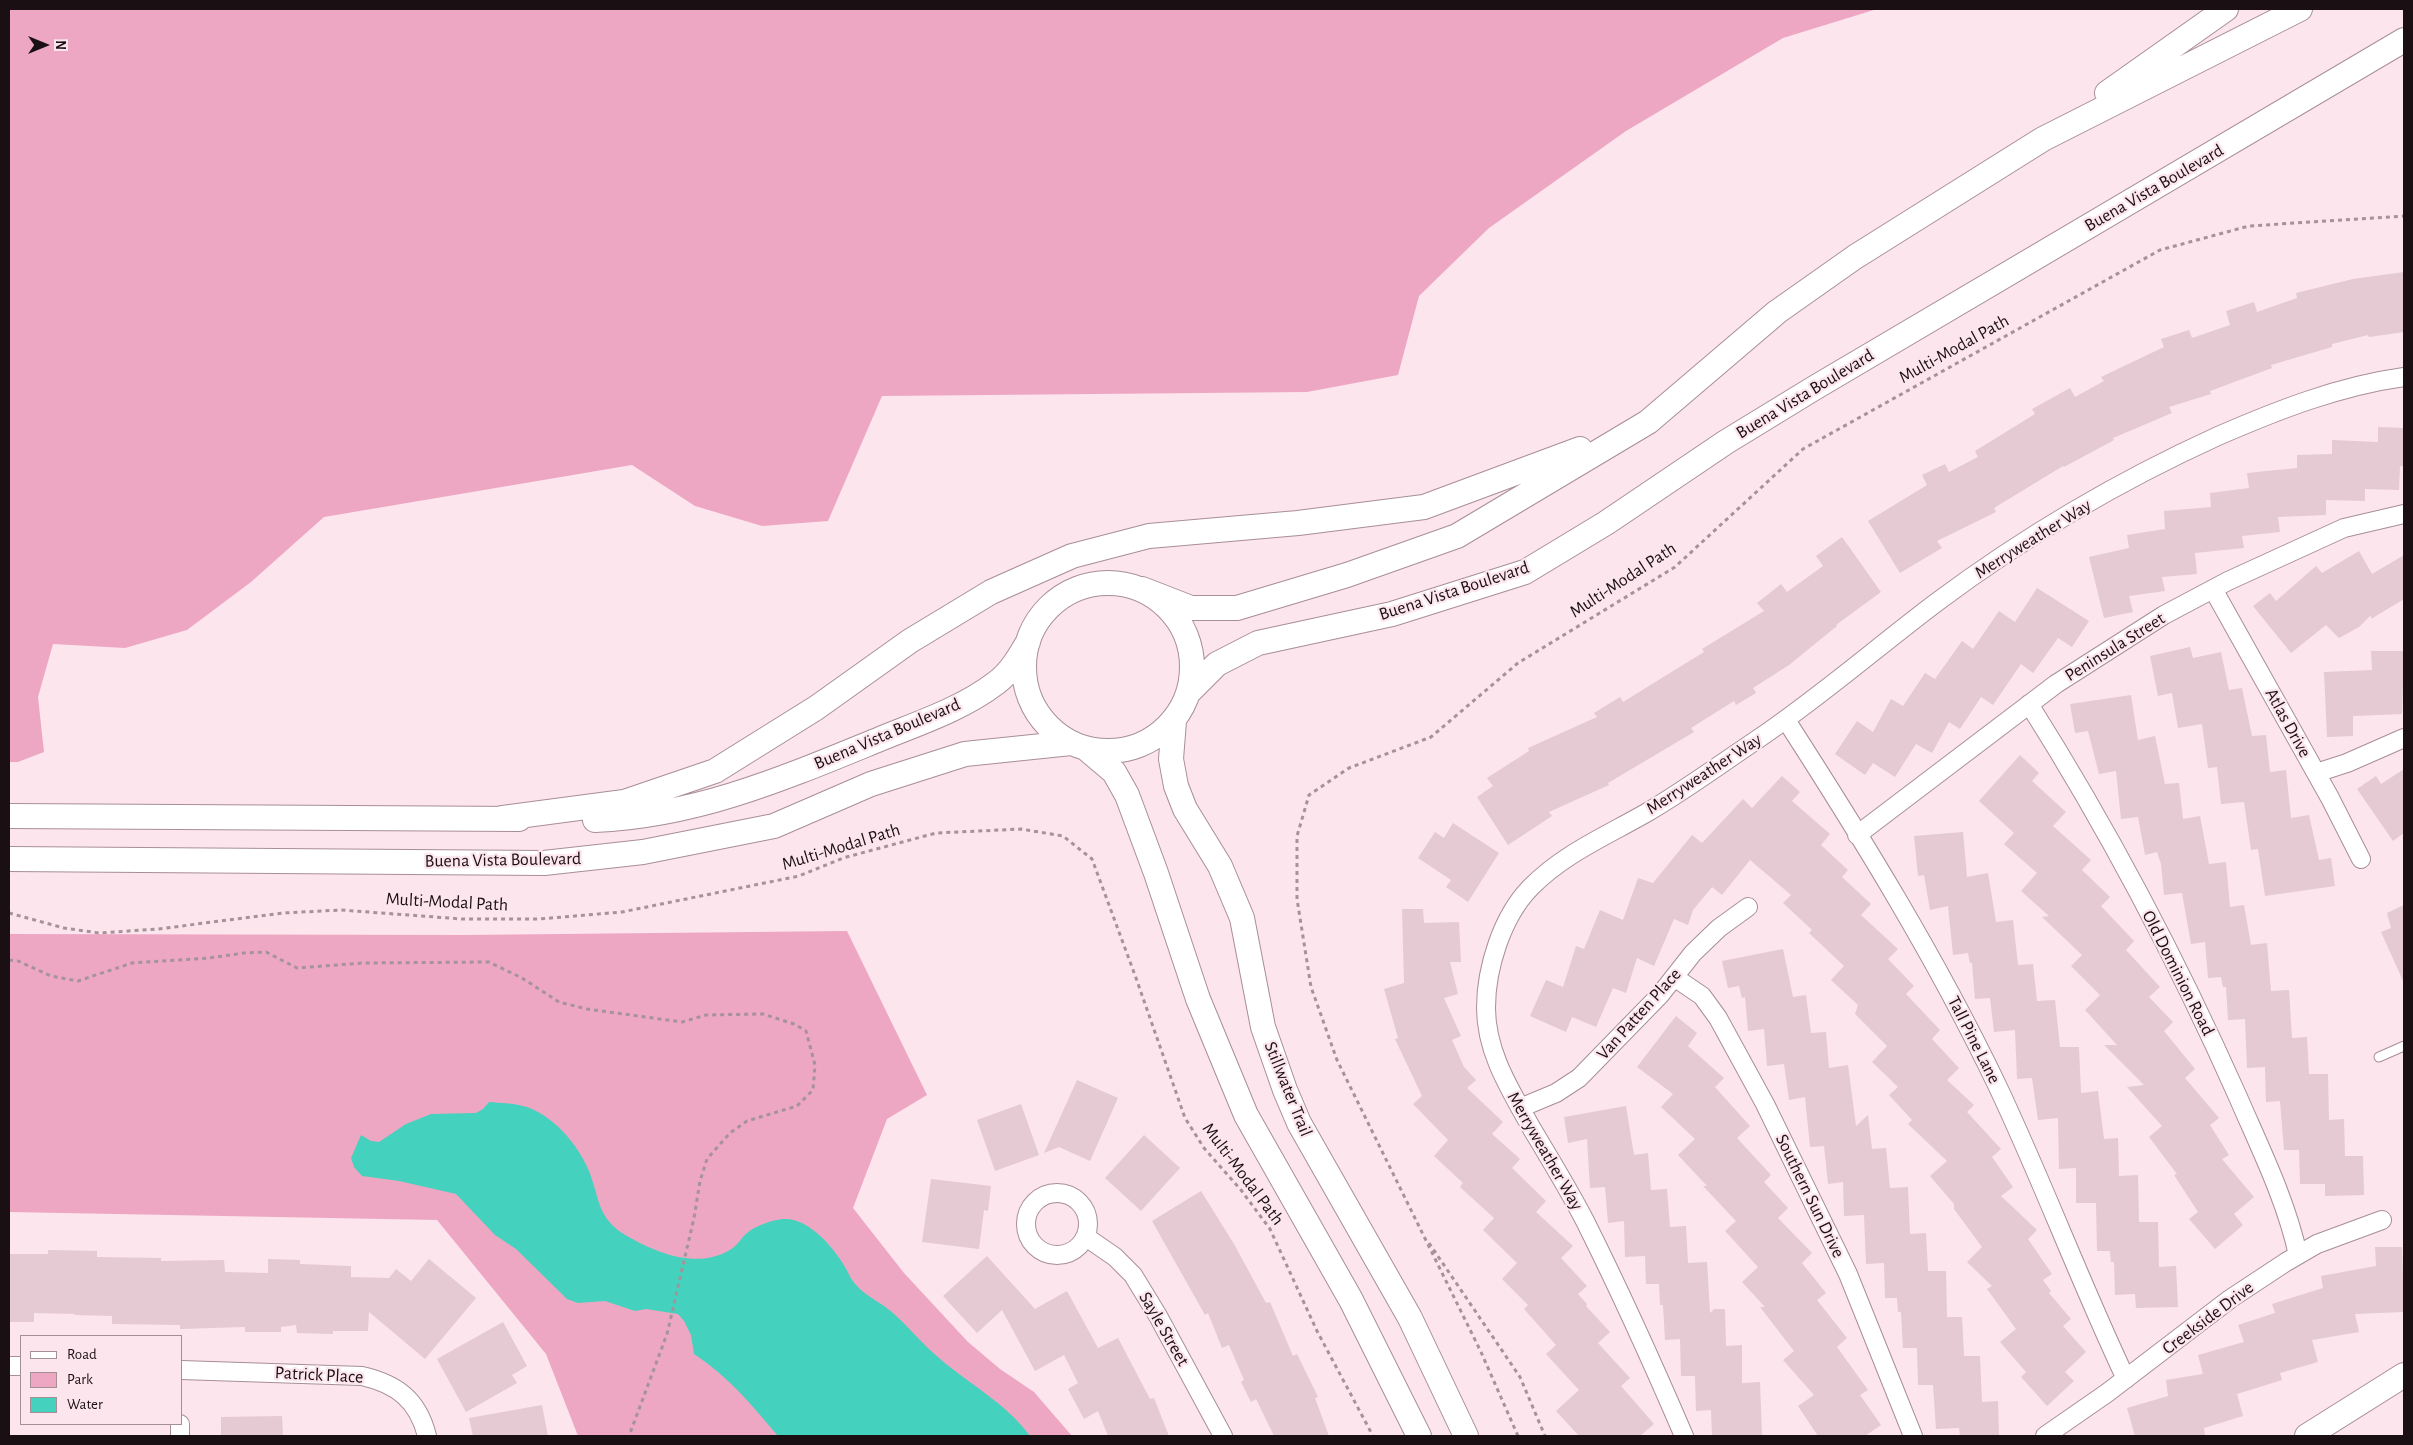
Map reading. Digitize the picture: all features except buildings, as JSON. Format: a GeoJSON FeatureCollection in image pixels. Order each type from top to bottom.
{"type":"FeatureCollection","features":[{"type":"Feature","properties":{"kind":"main road"},"geometry":{"type":"LineString","coordinates":[[2043,139],[2226,9]]}},
{"type":"Feature","properties":{"kind":"main road","name":"Buena Vista Boulevard"},"geometry":{"type":"LineString","coordinates":[[1079,746],[1049,728],[1033,707],[1025,682],[1024,656],[1032,631],[1046,609],[1067,593],[1091,584],[1117,583],[1142,589],[1191,608],[1237,608],[1347,575],[1457,536],[1648,422],[1777,312],[1855,256],[2043,139],[2300,9]]}},
{"type":"Feature","properties":{"kind":"main road","name":"Buena Vista Boulevard"},"geometry":{"type":"LineString","coordinates":[[1188,694],[1217,664],[1258,643],[1392,614],[1525,572],[1606,523],[1726,442],[1816,387],[2404,40]]}},
{"type":"Feature","properties":{"kind":"main road"},"geometry":{"type":"LineString","coordinates":[[503,818],[624,802],[715,771],[816,708],[910,641],[990,592],[1072,556],[1149,536],[1298,523],[1424,507],[1541,465],[1648,422]]}},
{"type":"Feature","properties":{"kind":"main road","name":"Buena Vista Boulevard"},"geometry":{"type":"LineString","coordinates":[[9,859],[544,863],[633,854],[774,826],[870,784],[965,754],[1079,746],[1106,752],[1131,749],[1154,739],[1174,721],[1188,694],[1193,669],[1190,644],[1180,622],[1163,603],[1142,589]]}},
{"type":"Feature","properties":{"kind":"main road","name":"Buena Vista Boulevard"},"geometry":{"type":"LineString","coordinates":[[9,816],[297,819],[503,818],[554,822],[635,818],[710,802],[775,782],[943,714],[997,683],[1018,658],[1028,642]]}},
{"type":"Feature","properties":{"kind":"main road","name":"Stillwater Trail"},"geometry":{"type":"LineString","coordinates":[[1174,721],[1171,759],[1176,786],[1185,809],[1220,866],[1242,918],[1263,1027],[1285,1090],[1299,1123],[1410,1318],[1466,1436]]}},
{"type":"Feature","properties":{"kind":"main road"},"geometry":{"type":"LineString","coordinates":[[1079,746],[1114,772],[1127,795],[1156,873],[1198,999],[1246,1116],[1351,1300],[1419,1436]]}},
{"type":"Feature","properties":{"kind":"main road"},"geometry":{"type":"LineString","coordinates":[[2307,1436],[2404,1376]]}},
{"type":"Feature","properties":{"kind":"street","name":"Merryweather Way"},"geometry":{"type":"LineString","coordinates":[[1684,1436],[1660,1378],[1583,1218],[1504,1079],[1491,1045],[1486,1010],[1490,972],[1498,943],[1526,892],[1550,869],[1575,852],[1654,808],[1786,720],[1828,690],[1934,604],[2056,521],[2119,485],[2189,450],[2286,408],[2324,395],[2404,377]]}},
{"type":"Feature","properties":{"kind":"street","name":"Peninsula Street"},"geometry":{"type":"LineString","coordinates":[[1857,834],[2056,684],[2156,620],[2212,589],[2284,554],[2344,528],[2404,514]]}},
{"type":"Feature","properties":{"kind":"street","name":"Atlas Drive"},"geometry":{"type":"LineString","coordinates":[[2212,589],[2316,773],[2361,859]]}},
{"type":"Feature","properties":{"kind":"street","name":"Old Dominion Road"},"geometry":{"type":"LineString","coordinates":[[2029,704],[2122,866],[2208,1033],[2284,1205],[2298,1255]]}},
{"type":"Feature","properties":{"kind":"street","name":"Tall Pine Lane"},"geometry":{"type":"LineString","coordinates":[[1786,720],[1857,834],[1956,1004],[1997,1084],[2035,1167],[2104,1332],[2126,1378]]}},
{"type":"Feature","properties":{"kind":"street"},"geometry":{"type":"LineString","coordinates":[[2316,773],[2347,763],[2404,738]]}},
{"type":"Feature","properties":{"kind":"street","name":"Van Patten Place"},"geometry":{"type":"LineString","coordinates":[[1520,1108],[1556,1093],[1580,1078],[1660,995],[1693,953],[1719,928],[1748,907]]}},
{"type":"Feature","properties":{"kind":"street","name":"Southern Sun Drive"},"geometry":{"type":"LineString","coordinates":[[1674,977],[1702,996],[1718,1018],[1765,1104],[1848,1274],[1913,1436]]}},
{"type":"Feature","properties":{"kind":"street","name":"Creekside Drive"},"geometry":{"type":"LineString","coordinates":[[2045,1436],[2126,1378],[2230,1299],[2298,1255],[2317,1244],[2382,1220]]}},
{"type":"Feature","properties":{"kind":"street","name":"Sayle Street"},"geometry":{"type":"LineString","coordinates":[[1086,1236],[1115,1257],[1133,1275],[1158,1316],[1223,1436]]}},
{"type":"Feature","properties":{"kind":"street","name":"Patrick Place"},"geometry":{"type":"LineString","coordinates":[[182,1370],[362,1376],[383,1380],[402,1392],[417,1410],[426,1436]]}},
{"type":"Feature","properties":{"kind":"lane"},"geometry":{"type":"LineString","coordinates":[[2379,1057],[2404,1046]]}},
{"type":"Feature","properties":{"kind":"path","name":"Multi-Modal Path"},"geometry":{"type":"LineString","coordinates":[[1518,1436],[1481,1352],[1337,1060],[1310,987],[1297,900],[1297,836],[1309,795],[1349,768],[1431,737],[1518,663],[1675,567],[1803,449],[2160,250],[2249,226],[2404,216]]}},
{"type":"Feature","properties":{"kind":"path","name":"Multi-Modal Path"},"geometry":{"type":"LineString","coordinates":[[9,913],[64,928],[98,933],[158,929],[283,913],[341,910],[462,919],[539,919],[622,912],[799,876],[843,858],[936,833],[1020,829],[1063,836],[1092,859],[1185,1118],[1204,1148],[1241,1190],[1270,1229],[1317,1331],[1373,1436]]}},
{"type":"Feature","properties":{"kind":"path"},"geometry":{"type":"LineString","coordinates":[[9,960],[18,961],[51,976],[78,981],[132,963],[209,958],[244,952],[266,952],[298,968],[363,963],[488,962],[522,978],[559,1002],[587,1009],[682,1022],[706,1015],[763,1014],[794,1024],[806,1031],[815,1064],[813,1090],[798,1106],[748,1121],[730,1133],[707,1159],[700,1181],[689,1242],[667,1334],[629,1436]]}},
{"type":"Feature","properties":{"kind":"path","name":"Multi-Modal Path"},"geometry":{"type":"LineString","coordinates":[[1423,1234],[1520,1377],[1545,1436]]}},
{"type":"Feature","properties":{"kind":"green space"},"geometry":{"type":"Polygon","coordinates":[[[9,9],[1877,9],[1783,38],[1626,131],[1489,228],[1419,296],[1398,375],[1307,392],[882,396],[828,521],[762,526],[695,506],[632,465],[324,517],[251,582],[187,630],[125,648],[53,644],[38,697],[44,752],[18,762],[9,762],[9,9]]]}},
{"type":"Feature","properties":{"kind":"green space"},"geometry":{"type":"Polygon","coordinates":[[[847,931],[927,1095],[887,1119],[853,1208],[904,1273],[968,1342],[1000,1369],[1034,1392],[1072,1436],[578,1436],[546,1354],[437,1220],[9,1212],[9,934],[465,935],[847,931]]]}},
{"type":"Feature","properties":{"kind":"water"},"geometry":{"type":"Polygon","coordinates":[[[489,1102],[523,1106],[544,1115],[562,1131],[571,1140],[584,1161],[601,1208],[610,1223],[627,1236],[652,1249],[680,1257],[708,1258],[734,1247],[750,1230],[770,1222],[781,1219],[794,1220],[812,1229],[828,1243],[861,1290],[893,1313],[951,1368],[1010,1413],[1030,1436],[778,1436],[730,1382],[694,1354],[691,1335],[678,1314],[646,1309],[635,1311],[605,1301],[578,1303],[567,1299],[516,1249],[495,1235],[456,1194],[399,1181],[362,1176],[354,1167],[351,1158],[361,1135],[371,1141],[379,1142],[406,1124],[431,1114],[476,1113],[489,1102]]]}}]}
